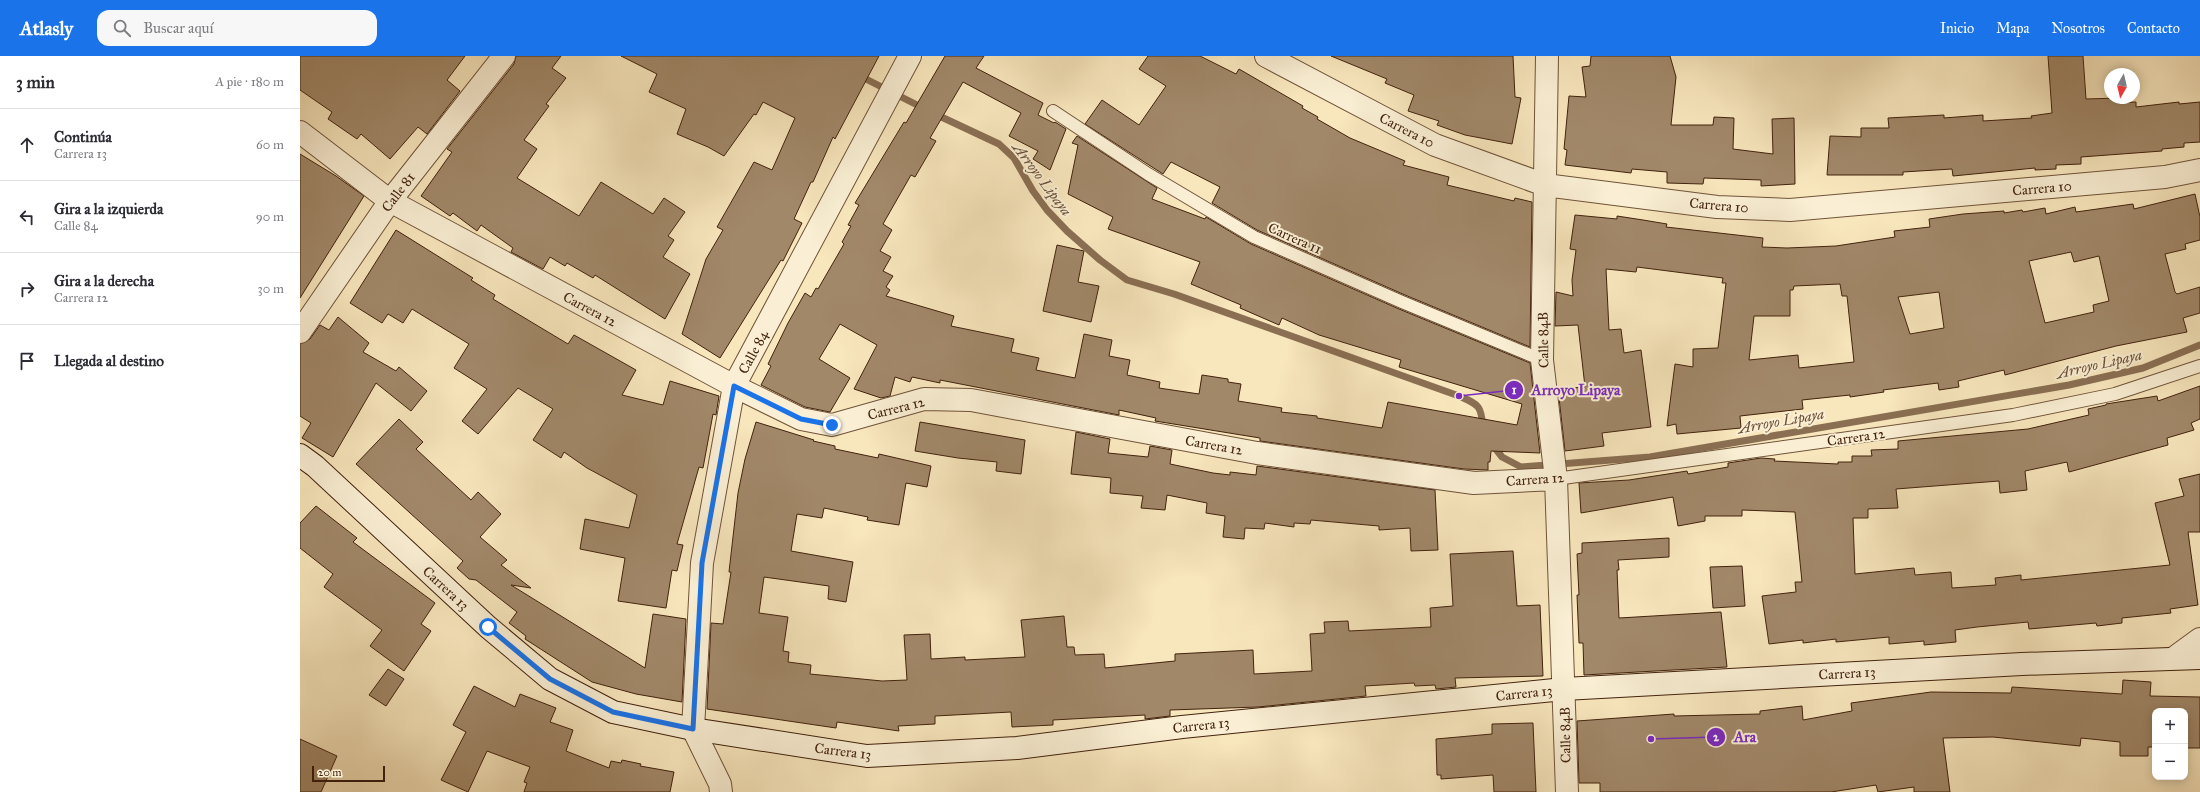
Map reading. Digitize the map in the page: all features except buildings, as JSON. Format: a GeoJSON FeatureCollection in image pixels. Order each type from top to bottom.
{"type":"FeatureCollection","features":[{"type":"Feature","properties":{"kind":"street","name":"Calle 81"},"geometry":{"type":"LineString","coordinates":[[300,332],[390,201],[504,56]]}},
{"type":"Feature","properties":{"kind":"street","name":"Calle 84"},"geometry":{"type":"LineString","coordinates":[[721,792],[720,784],[693,729],[702,563],[734,386],[910,56]]}},
{"type":"Feature","properties":{"kind":"street","name":"Carrera 10"},"geometry":{"type":"LineString","coordinates":[[1266,56],[1435,145],[1545,185],[1717,207],[1790,210],[2165,176],[2200,170]]}},
{"type":"Feature","properties":{"kind":"street","name":"Calle 84B"},"geometry":{"type":"LineString","coordinates":[[1547,56],[1542,360],[1554,470],[1567,792]]}},
{"type":"Feature","properties":{"kind":"street","name":"Carrera 12"},"geometry":{"type":"LineString","coordinates":[[300,132],[390,201],[734,386],[801,419],[832,425],[924,399],[971,400],[1257,453],[1474,484],[1554,470]]}},
{"type":"Feature","properties":{"kind":"street","name":"Carrera 13"},"geometry":{"type":"LineString","coordinates":[[300,455],[315,466],[488,627],[550,679],[613,712],[693,729],[867,756],[1017,748],[1182,727],[1564,689],[2022,664],[2200,658]]}},
{"type":"Feature","properties":{"kind":"street"},"geometry":{"type":"LineString","coordinates":[[2174,658],[2200,639]]}},
{"type":"Feature","properties":{"kind":"lane","name":"Carrera 11"},"geometry":{"type":"LineString","coordinates":[[1053,111],[1148,174],[1254,236],[1402,302],[1542,360]]}},
{"type":"Feature","properties":{"kind":"lane","name":"Carrera 12"},"geometry":{"type":"LineString","coordinates":[[1554,470],[2013,415],[2115,394],[2200,366]]}},
{"type":"Feature","properties":{"kind":"waterway","name":"Arroyo Lipaya"},"geometry":{"type":"LineString","coordinates":[[860,76],[925,109]]}},
{"type":"Feature","properties":{"kind":"waterway","name":"Arroyo Lipaya"},"geometry":{"type":"LineString","coordinates":[[935,114],[999,144],[1014,158],[1033,191],[1047,210],[1067,231],[1100,260],[1127,280],[1174,294],[1459,396],[1478,407],[1480,410],[1483,427]]}},
{"type":"Feature","properties":{"kind":"waterway","name":"Arroyo Lipaya"},"geometry":{"type":"LineString","coordinates":[[1492,444],[1502,457],[1521,467],[1650,457],[2069,385],[2143,368],[2200,345]]}},
{"type":"Feature","properties":{"kind":"place","name":"Arroyo Lipaya"},"geometry":{"type":"Point","coordinates":[1459,396]}},
{"type":"Feature","properties":{"kind":"place","name":"Ara"},"geometry":{"type":"Point","coordinates":[1651,739]}},
{"type":"Feature","properties":{"kind":"route"},"geometry":{"type":"LineString","coordinates":[[488,627],[550,679],[613,712],[693,729],[702,563],[734,386],[801,419],[832,425]]}}]}
